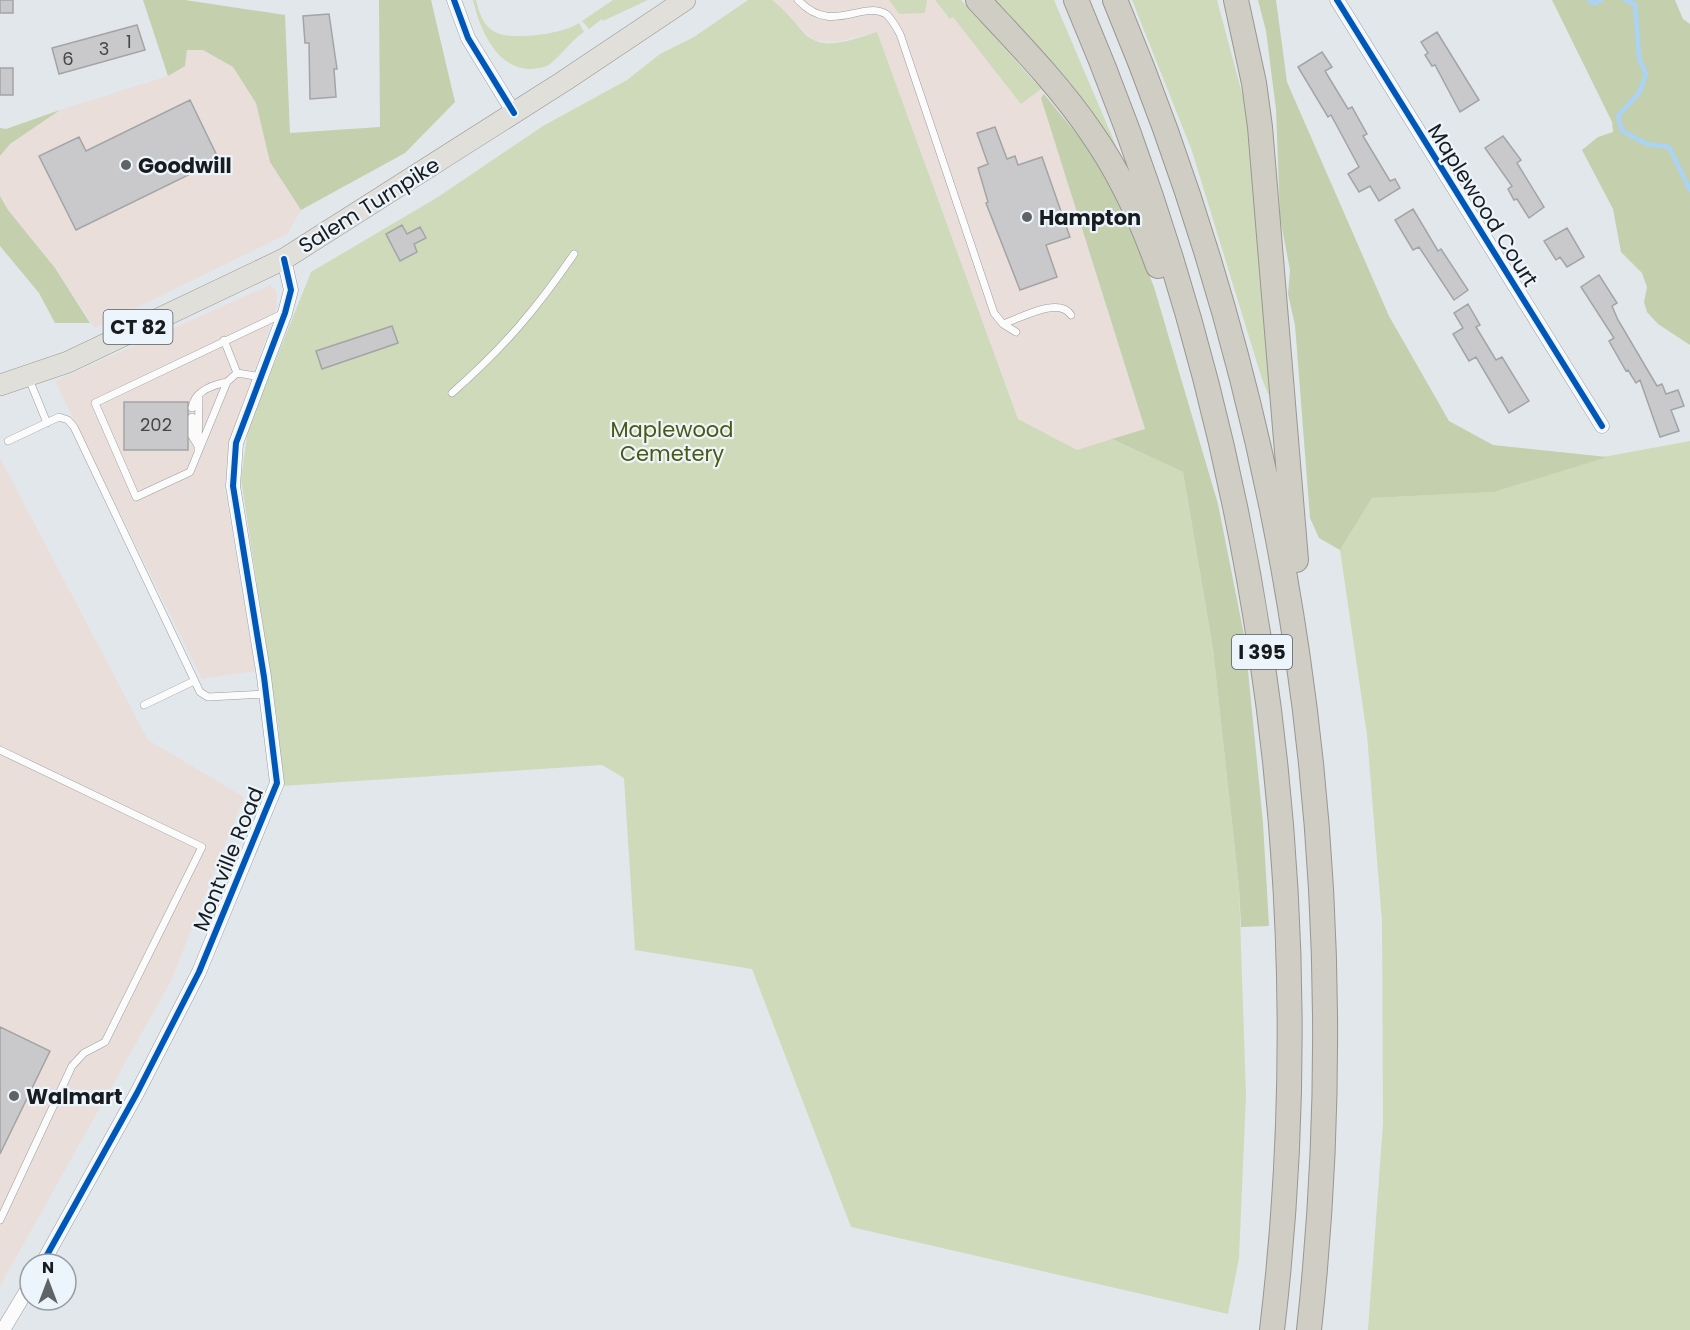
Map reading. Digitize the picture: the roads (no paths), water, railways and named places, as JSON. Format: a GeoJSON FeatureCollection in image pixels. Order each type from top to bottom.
{"type":"FeatureCollection","features":[{"type":"Feature","properties":{"kind":"highway"},"geometry":{"type":"LineString","coordinates":[[978,0],[1064,97],[1098,142],[1132,202],[1166,284],[1190,322]]}},
{"type":"Feature","properties":{"kind":"highway","name":"I 395"},"geometry":{"type":"LineString","coordinates":[[1076,0],[1148,186],[1190,322],[1222,445],[1248,572],[1263,663],[1280,811],[1290,979],[1290,1089],[1284,1206],[1272,1330]]}},
{"type":"Feature","properties":{"kind":"highway","name":"I 395"},"geometry":{"type":"LineString","coordinates":[[1115,0],[1173,151],[1224,311],[1262,456],[1292,611],[1312,761],[1325,954],[1323,1174],[1309,1330]]}},
{"type":"Feature","properties":{"kind":"highway"},"geometry":{"type":"LineString","coordinates":[[1236,0],[1254,83],[1260,134],[1295,542],[1292,611]]}},
{"type":"Feature","properties":{"kind":"main road","name":"Salem Turnpike"},"geometry":{"type":"LineString","coordinates":[[0,385],[68,362],[169,311],[284,259],[514,113],[685,0]]}},
{"type":"Feature","properties":{"kind":"street"},"geometry":{"type":"LineString","coordinates":[[454,0],[468,38],[514,113]]}},
{"type":"Feature","properties":{"kind":"street","name":"Maplewood Court"},"geometry":{"type":"LineString","coordinates":[[1337,0],[1602,426]]}},
{"type":"Feature","properties":{"kind":"street","name":"Montville Road"},"geometry":{"type":"LineString","coordinates":[[49,1252],[132,1102],[199,972],[277,783],[266,694],[232,486],[236,443],[262,377],[291,290],[284,259]]}},
{"type":"Feature","properties":{"kind":"street"},"geometry":{"type":"LineString","coordinates":[[3,1330],[18,1305]]}},
{"type":"Feature","properties":{"kind":"lane"},"geometry":{"type":"LineString","coordinates":[[798,0],[812,12],[824,16],[869,7],[880,9],[888,15],[900,33],[994,313],[1003,324],[1016,332]]}},
{"type":"Feature","properties":{"kind":"lane"},"geometry":{"type":"LineString","coordinates":[[452,393],[497,353],[524,322],[574,254]]}},
{"type":"Feature","properties":{"kind":"lane"},"geometry":{"type":"LineString","coordinates":[[1003,324],[1056,306],[1068,310],[1071,315]]}},
{"type":"Feature","properties":{"kind":"lane"},"geometry":{"type":"LineString","coordinates":[[226,382],[190,472],[136,497],[95,403],[285,313]]}},
{"type":"Feature","properties":{"kind":"lane"},"geometry":{"type":"LineString","coordinates":[[224,340],[237,373]]}},
{"type":"Feature","properties":{"kind":"lane"},"geometry":{"type":"LineString","coordinates":[[192,408],[207,386],[226,382],[237,373],[262,377]]}},
{"type":"Feature","properties":{"kind":"lane"},"geometry":{"type":"LineString","coordinates":[[28,376],[47,423]]}},
{"type":"Feature","properties":{"kind":"lane"},"geometry":{"type":"LineString","coordinates":[[197,457],[199,396]]}},
{"type":"Feature","properties":{"kind":"lane"},"geometry":{"type":"LineString","coordinates":[[8,441],[59,417],[68,420],[74,427],[200,692],[208,697],[266,694]]}},
{"type":"Feature","properties":{"kind":"lane"},"geometry":{"type":"LineString","coordinates":[[192,417],[192,436],[198,446]]}},
{"type":"Feature","properties":{"kind":"lane"},"geometry":{"type":"LineString","coordinates":[[144,705],[194,681]]}},
{"type":"Feature","properties":{"kind":"lane"},"geometry":{"type":"LineString","coordinates":[[0,750],[202,847],[105,1042],[84,1053],[72,1066],[0,1220]]}},
{"type":"Feature","properties":{"kind":"waterway"},"geometry":{"type":"LineString","coordinates":[[1589,0],[1595,4],[1601,0]]}},
{"type":"Feature","properties":{"kind":"waterway"},"geometry":{"type":"LineString","coordinates":[[1625,0],[1635,4],[1639,58],[1646,74],[1639,93],[1618,116],[1622,131],[1647,144],[1669,147],[1690,190]]}},
{"type":"Feature","properties":{"kind":"place","name":"Goodwill"},"geometry":{"type":"Point","coordinates":[126,165]}},
{"type":"Feature","properties":{"kind":"place","name":"Hampton"},"geometry":{"type":"Point","coordinates":[1027,217]}},
{"type":"Feature","properties":{"kind":"place","name":"Walmart"},"geometry":{"type":"Point","coordinates":[14,1096]}},
{"type":"Feature","properties":{"kind":"park label","name":"Maplewood Cemetery"},"geometry":{"type":"Point","coordinates":[672,441]}}]}
